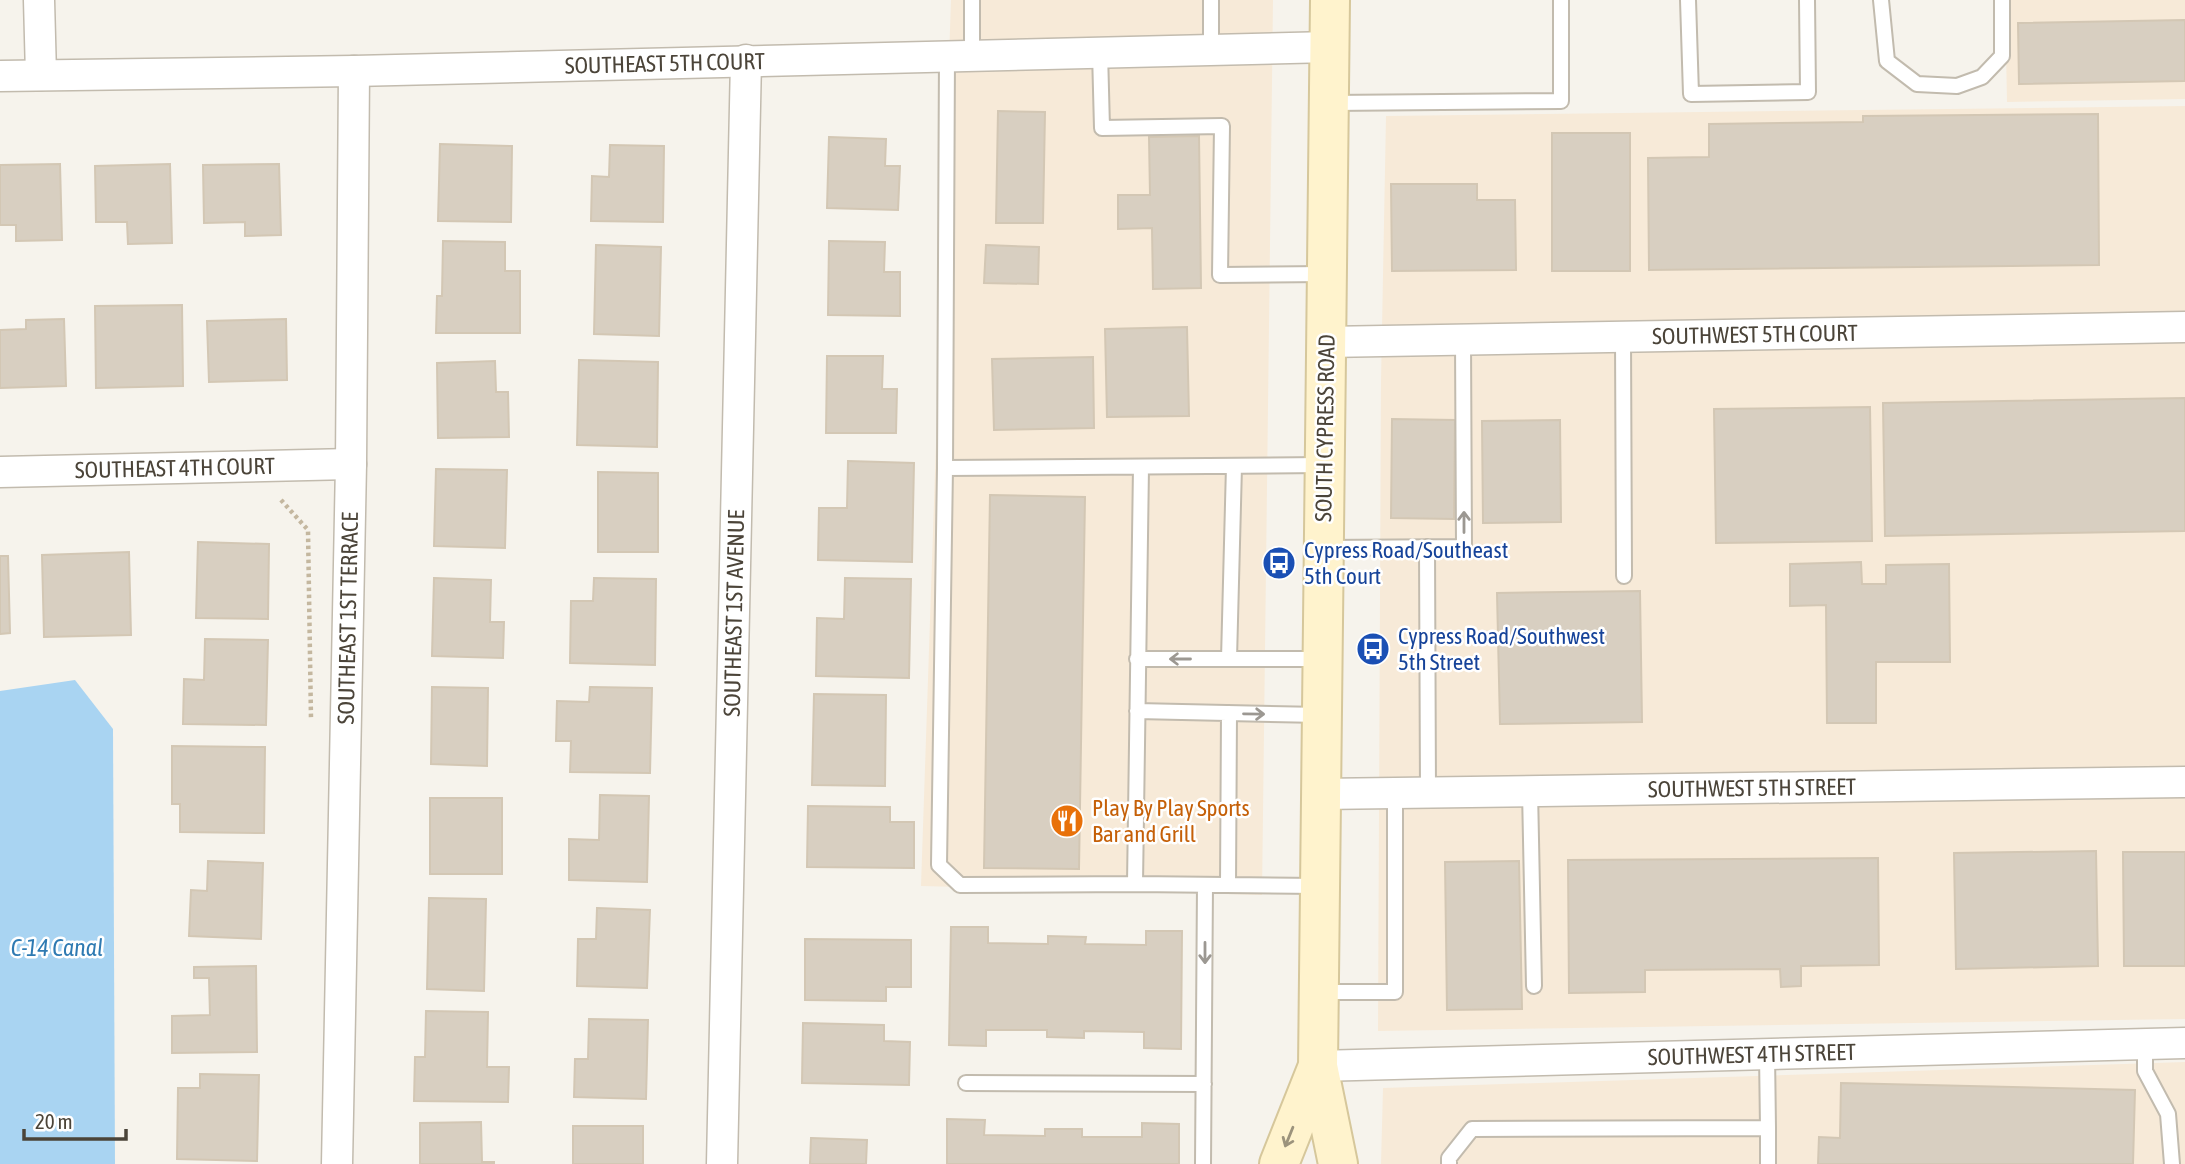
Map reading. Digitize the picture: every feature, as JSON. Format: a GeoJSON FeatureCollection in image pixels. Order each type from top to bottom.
{"type":"FeatureCollection","features":[{"type":"Feature","properties":{"kind":"street"},"geometry":{"type":"LineString","coordinates":[[39,0],[41,75]]}},
{"type":"Feature","properties":{"kind":"street","name":"SOUTH CYPRESS ROAD"},"geometry":{"type":"LineString","coordinates":[[1330,0],[1318,1066],[1338,1164]]}},
{"type":"Feature","properties":{"kind":"street","name":"SOUTHEAST 5TH COURT"},"geometry":{"type":"LineString","coordinates":[[0,76],[354,71],[1330,47]]}},
{"type":"Feature","properties":{"kind":"street","name":"SOUTHEAST 1ST AVENUE"},"geometry":{"type":"LineString","coordinates":[[722,1164],[746,60]]}},
{"type":"Feature","properties":{"kind":"street","name":"SOUTHEAST 1ST TERRACE"},"geometry":{"type":"LineString","coordinates":[[337,1164],[351,464],[354,71]]}},
{"type":"Feature","properties":{"kind":"street","name":"SOUTHWEST 5TH COURT"},"geometry":{"type":"LineString","coordinates":[[1326,342],[2185,327]]}},
{"type":"Feature","properties":{"kind":"street","name":"SOUTHEAST 4TH COURT"},"geometry":{"type":"LineString","coordinates":[[0,472],[351,464]]}},
{"type":"Feature","properties":{"kind":"street","name":"SOUTHWEST 5TH STREET"},"geometry":{"type":"LineString","coordinates":[[1320,794],[2185,782]]}},
{"type":"Feature","properties":{"kind":"street","name":"SOUTHWEST 4TH STREET"},"geometry":{"type":"LineString","coordinates":[[1318,1066],[2185,1043]]}},
{"type":"Feature","properties":{"kind":"street","name":"SOUTH CYPRESS ROAD"},"geometry":{"type":"LineString","coordinates":[[1279,1164],[1318,1066]]}},
{"type":"Feature","properties":{"kind":"lane"},"geometry":{"type":"LineString","coordinates":[[972,0],[960,55],[945,468],[939,865],[960,885],[1319,886]]}},
{"type":"Feature","properties":{"kind":"lane"},"geometry":{"type":"LineString","coordinates":[[1211,49],[1212,0]]}},
{"type":"Feature","properties":{"kind":"lane"},"geometry":{"type":"LineString","coordinates":[[1329,103],[1561,101],[1561,0]]}},
{"type":"Feature","properties":{"kind":"lane"},"geometry":{"type":"LineString","coordinates":[[1688,0],[1690,94],[1808,92],[1807,0]]}},
{"type":"Feature","properties":{"kind":"lane"},"geometry":{"type":"LineString","coordinates":[[1881,0],[1887,61],[1917,84],[1957,86],[1982,77],[2002,56],[2001,0]]}},
{"type":"Feature","properties":{"kind":"lane"},"geometry":{"type":"LineString","coordinates":[[1100,52],[1102,128],[1222,126],[1220,275],[1327,274]]}},
{"type":"Feature","properties":{"kind":"lane"},"geometry":{"type":"LineString","coordinates":[[1623,337],[1624,576]]}},
{"type":"Feature","properties":{"kind":"lane"},"geometry":{"type":"LineString","coordinates":[[1323,548],[1464,547],[1463,339]]}},
{"type":"Feature","properties":{"kind":"lane"},"geometry":{"type":"LineString","coordinates":[[945,468],[1324,465]]}},
{"type":"Feature","properties":{"kind":"lane"},"geometry":{"type":"LineString","coordinates":[[1228,659],[1234,466]]}},
{"type":"Feature","properties":{"kind":"lane"},"geometry":{"type":"LineString","coordinates":[[1135,884],[1140,467]]}},
{"type":"Feature","properties":{"kind":"lane"},"geometry":{"type":"LineString","coordinates":[[1427,547],[1428,793]]}},
{"type":"Feature","properties":{"kind":"lane"},"geometry":{"type":"LineString","coordinates":[[1138,659],[1322,659]]}},
{"type":"Feature","properties":{"kind":"lane"},"geometry":{"type":"LineString","coordinates":[[1137,711],[1321,715]]}},
{"type":"Feature","properties":{"kind":"lane"},"geometry":{"type":"LineString","coordinates":[[1228,885],[1229,713]]}},
{"type":"Feature","properties":{"kind":"lane"},"geometry":{"type":"LineString","coordinates":[[1530,792],[1534,986]]}},
{"type":"Feature","properties":{"kind":"lane"},"geometry":{"type":"LineString","coordinates":[[1319,992],[1395,992],[1395,793]]}},
{"type":"Feature","properties":{"kind":"lane"},"geometry":{"type":"LineString","coordinates":[[1203,1164],[1205,885]]}},
{"type":"Feature","properties":{"kind":"lane"},"geometry":{"type":"LineString","coordinates":[[2146,1044],[2146,1071],[2168,1114],[2172,1164]]}},
{"type":"Feature","properties":{"kind":"lane"},"geometry":{"type":"LineString","coordinates":[[1767,1054],[1768,1164]]}},
{"type":"Feature","properties":{"kind":"lane"},"geometry":{"type":"LineString","coordinates":[[965,1083],[1204,1084]]}},
{"type":"Feature","properties":{"kind":"lane"},"geometry":{"type":"LineString","coordinates":[[1449,1164],[1449,1158],[1472,1129],[1768,1128]]}},
{"type":"Feature","properties":{"kind":"path"},"geometry":{"type":"LineString","coordinates":[[270,501],[283,500],[308,530],[311,722]]}},
{"type":"Feature","properties":{"kind":"shaded area"},"geometry":{"type":"Polygon","coordinates":[[[951,0],[1273,0],[1262,895],[921,886],[951,0]]]}},
{"type":"Feature","properties":{"kind":"shaded area"},"geometry":{"type":"Polygon","coordinates":[[[2005,0],[2185,0],[2185,99],[2007,102],[2005,0]]]}},
{"type":"Feature","properties":{"kind":"shaded area"},"geometry":{"type":"Polygon","coordinates":[[[2185,106],[2185,1019],[1378,1031],[1381,382],[1386,116],[2185,106]]]}},
{"type":"Feature","properties":{"kind":"shaded area"},"geometry":{"type":"Polygon","coordinates":[[[2185,1062],[2185,1164],[1381,1164],[1383,1088],[2185,1062]]]}},
{"type":"Feature","properties":{"kind":"water","name":"C-14 Canal"},"geometry":{"type":"Polygon","coordinates":[[[75,680],[113,729],[115,1164],[0,1164],[0,691],[75,680]]]}},
{"type":"Feature","properties":{"kind":"building"},"geometry":{"type":"Polygon","coordinates":[[[2185,20],[2185,81],[2019,84],[2018,23],[2185,20]]]}},
{"type":"Feature","properties":{"kind":"building"},"geometry":{"type":"Polygon","coordinates":[[[998,111],[1045,112],[1043,223],[996,223],[998,111]]]}},
{"type":"Feature","properties":{"kind":"building"},"geometry":{"type":"Polygon","coordinates":[[[2098,114],[2099,265],[1649,270],[1648,158],[1709,157],[1709,124],[1863,122],[1863,116],[2098,114]]]}},
{"type":"Feature","properties":{"kind":"building"},"geometry":{"type":"Polygon","coordinates":[[[1552,133],[1630,133],[1630,271],[1552,271],[1552,133]]]}},
{"type":"Feature","properties":{"kind":"building"},"geometry":{"type":"Polygon","coordinates":[[[1199,136],[1201,288],[1153,289],[1152,228],[1118,229],[1118,195],[1150,195],[1149,137],[1199,136]]]}},
{"type":"Feature","properties":{"kind":"building"},"geometry":{"type":"Polygon","coordinates":[[[829,137],[886,139],[885,166],[900,166],[898,210],[827,208],[829,137]]]}},
{"type":"Feature","properties":{"kind":"building"},"geometry":{"type":"Polygon","coordinates":[[[440,144],[512,146],[511,222],[438,221],[440,144]]]}},
{"type":"Feature","properties":{"kind":"building"},"geometry":{"type":"Polygon","coordinates":[[[610,145],[664,146],[663,222],[591,221],[592,176],[609,177],[610,145]]]}},
{"type":"Feature","properties":{"kind":"building"},"geometry":{"type":"Polygon","coordinates":[[[60,164],[62,240],[16,241],[16,225],[0,225],[0,165],[60,164]]]}},
{"type":"Feature","properties":{"kind":"building"},"geometry":{"type":"Polygon","coordinates":[[[170,164],[172,243],[128,244],[127,222],[96,222],[95,166],[170,164]]]}},
{"type":"Feature","properties":{"kind":"building"},"geometry":{"type":"Polygon","coordinates":[[[279,164],[281,235],[245,236],[245,222],[204,223],[203,165],[279,164]]]}},
{"type":"Feature","properties":{"kind":"building"},"geometry":{"type":"Polygon","coordinates":[[[1391,184],[1477,184],[1477,200],[1515,200],[1516,270],[1392,271],[1391,184]]]}},
{"type":"Feature","properties":{"kind":"building"},"geometry":{"type":"Polygon","coordinates":[[[443,241],[505,242],[505,271],[520,271],[520,333],[436,333],[437,296],[442,296],[443,241]]]}},
{"type":"Feature","properties":{"kind":"building"},"geometry":{"type":"Polygon","coordinates":[[[829,241],[885,242],[884,272],[900,272],[900,316],[828,315],[829,241]]]}},
{"type":"Feature","properties":{"kind":"building"},"geometry":{"type":"Polygon","coordinates":[[[596,245],[661,247],[659,336],[594,334],[596,245]]]}},
{"type":"Feature","properties":{"kind":"building"},"geometry":{"type":"Polygon","coordinates":[[[986,245],[1039,247],[1038,284],[984,283],[986,245]]]}},
{"type":"Feature","properties":{"kind":"building"},"geometry":{"type":"Polygon","coordinates":[[[182,305],[183,386],[96,388],[95,306],[182,305]]]}},
{"type":"Feature","properties":{"kind":"building"},"geometry":{"type":"Polygon","coordinates":[[[64,319],[66,386],[0,388],[0,330],[26,329],[26,320],[64,319]]]}},
{"type":"Feature","properties":{"kind":"building"},"geometry":{"type":"Polygon","coordinates":[[[286,319],[287,380],[209,382],[207,321],[286,319]]]}},
{"type":"Feature","properties":{"kind":"building"},"geometry":{"type":"Polygon","coordinates":[[[1187,327],[1189,416],[1107,417],[1105,329],[1187,327]]]}},
{"type":"Feature","properties":{"kind":"building"},"geometry":{"type":"Polygon","coordinates":[[[827,356],[883,356],[882,389],[897,389],[896,433],[826,433],[827,356]]]}},
{"type":"Feature","properties":{"kind":"building"},"geometry":{"type":"Polygon","coordinates":[[[1093,357],[1094,428],[994,430],[992,359],[1093,357]]]}},
{"type":"Feature","properties":{"kind":"building"},"geometry":{"type":"Polygon","coordinates":[[[579,360],[658,362],[657,447],[577,445],[579,360]]]}},
{"type":"Feature","properties":{"kind":"building"},"geometry":{"type":"Polygon","coordinates":[[[495,361],[496,392],[508,392],[509,437],[438,438],[437,363],[495,361]]]}},
{"type":"Feature","properties":{"kind":"building"},"geometry":{"type":"Polygon","coordinates":[[[2185,398],[2185,531],[1885,536],[1883,403],[2185,398]]]}},
{"type":"Feature","properties":{"kind":"building"},"geometry":{"type":"Polygon","coordinates":[[[1870,407],[1872,541],[1716,543],[1714,409],[1870,407]]]}},
{"type":"Feature","properties":{"kind":"building"},"geometry":{"type":"Polygon","coordinates":[[[1392,419],[1455,420],[1454,519],[1391,518],[1392,419]]]}},
{"type":"Feature","properties":{"kind":"building"},"geometry":{"type":"Polygon","coordinates":[[[1560,420],[1561,522],[1483,523],[1482,421],[1560,420]]]}},
{"type":"Feature","properties":{"kind":"building"},"geometry":{"type":"Polygon","coordinates":[[[848,461],[914,463],[912,562],[818,560],[819,508],[847,508],[848,461]]]}},
{"type":"Feature","properties":{"kind":"building"},"geometry":{"type":"Polygon","coordinates":[[[436,469],[507,470],[505,548],[434,546],[436,469]]]}},
{"type":"Feature","properties":{"kind":"building"},"geometry":{"type":"Polygon","coordinates":[[[598,472],[658,473],[658,552],[598,552],[598,472]]]}},
{"type":"Feature","properties":{"kind":"building"},"geometry":{"type":"Polygon","coordinates":[[[990,495],[1085,497],[1079,869],[984,868],[990,495]]]}},
{"type":"Feature","properties":{"kind":"building"},"geometry":{"type":"Polygon","coordinates":[[[198,542],[269,544],[268,619],[196,618],[198,542]]]}},
{"type":"Feature","properties":{"kind":"building"},"geometry":{"type":"Polygon","coordinates":[[[129,552],[131,635],[44,637],[42,555],[129,552]]]}},
{"type":"Feature","properties":{"kind":"building"},"geometry":{"type":"Polygon","coordinates":[[[0,556],[8,556],[10,633],[0,634],[0,556]]]}},
{"type":"Feature","properties":{"kind":"building"},"geometry":{"type":"Polygon","coordinates":[[[1861,562],[1862,584],[1886,584],[1886,565],[1949,564],[1950,662],[1876,662],[1876,723],[1827,723],[1826,605],[1790,606],[1790,564],[1861,562]]]}},
{"type":"Feature","properties":{"kind":"building"},"geometry":{"type":"Polygon","coordinates":[[[434,578],[491,580],[490,622],[504,622],[503,658],[432,656],[434,578]]]}},
{"type":"Feature","properties":{"kind":"building"},"geometry":{"type":"Polygon","coordinates":[[[594,578],[656,579],[655,665],[570,663],[571,601],[593,601],[594,578]]]}},
{"type":"Feature","properties":{"kind":"building"},"geometry":{"type":"Polygon","coordinates":[[[845,578],[911,579],[909,678],[816,676],[817,618],[844,619],[845,578]]]}},
{"type":"Feature","properties":{"kind":"building"},"geometry":{"type":"Polygon","coordinates":[[[1640,591],[1642,722],[1500,724],[1497,593],[1640,591]]]}},
{"type":"Feature","properties":{"kind":"building"},"geometry":{"type":"Polygon","coordinates":[[[205,639],[268,640],[266,725],[183,724],[184,679],[204,680],[205,639]]]}},
{"type":"Feature","properties":{"kind":"building"},"geometry":{"type":"Polygon","coordinates":[[[432,687],[488,688],[487,766],[431,764],[432,687]]]}},
{"type":"Feature","properties":{"kind":"building"},"geometry":{"type":"Polygon","coordinates":[[[590,687],[652,688],[650,773],[570,772],[571,741],[556,741],[557,701],[589,702],[590,687]]]}},
{"type":"Feature","properties":{"kind":"building"},"geometry":{"type":"Polygon","coordinates":[[[814,694],[886,695],[885,786],[812,785],[814,694]]]}},
{"type":"Feature","properties":{"kind":"building"},"geometry":{"type":"Polygon","coordinates":[[[172,746],[265,747],[264,833],[180,832],[180,804],[172,804],[172,746]]]}},
{"type":"Feature","properties":{"kind":"building"},"geometry":{"type":"Polygon","coordinates":[[[600,795],[649,796],[647,882],[569,880],[569,839],[599,840],[600,795]]]}},
{"type":"Feature","properties":{"kind":"building"},"geometry":{"type":"Polygon","coordinates":[[[430,798],[502,798],[502,874],[430,874],[430,798]]]}},
{"type":"Feature","properties":{"kind":"building"},"geometry":{"type":"Polygon","coordinates":[[[808,806],[890,807],[890,822],[914,822],[914,868],[807,867],[808,806]]]}},
{"type":"Feature","properties":{"kind":"building"},"geometry":{"type":"Polygon","coordinates":[[[2096,851],[2098,966],[1956,969],[1954,853],[2096,851]]]}},
{"type":"Feature","properties":{"kind":"building"},"geometry":{"type":"Polygon","coordinates":[[[2123,852],[2185,852],[2185,966],[2124,966],[2123,852]]]}},
{"type":"Feature","properties":{"kind":"building"},"geometry":{"type":"Polygon","coordinates":[[[1878,858],[1879,965],[1801,966],[1801,986],[1781,987],[1780,969],[1645,970],[1645,992],[1569,993],[1568,860],[1878,858]]]}},
{"type":"Feature","properties":{"kind":"building"},"geometry":{"type":"Polygon","coordinates":[[[208,861],[263,863],[261,939],[189,936],[191,890],[207,891],[208,861]]]}},
{"type":"Feature","properties":{"kind":"building"},"geometry":{"type":"Polygon","coordinates":[[[1519,861],[1522,1009],[1447,1010],[1445,862],[1519,861]]]}},
{"type":"Feature","properties":{"kind":"building"},"geometry":{"type":"Polygon","coordinates":[[[429,898],[486,899],[484,991],[427,989],[429,898]]]}},
{"type":"Feature","properties":{"kind":"building"},"geometry":{"type":"Polygon","coordinates":[[[597,908],[650,910],[647,988],[577,986],[578,939],[596,939],[597,908]]]}},
{"type":"Feature","properties":{"kind":"building"},"geometry":{"type":"Polygon","coordinates":[[[951,927],[988,927],[988,943],[1048,944],[1048,936],[1086,937],[1085,944],[1146,945],[1146,931],[1182,931],[1181,1049],[1144,1048],[1144,1032],[1084,1031],[1084,1038],[1047,1037],[1047,1030],[986,1030],[986,1046],[949,1045],[951,927]]]}},
{"type":"Feature","properties":{"kind":"building"},"geometry":{"type":"Polygon","coordinates":[[[805,939],[911,940],[911,987],[886,987],[886,1001],[805,1000],[805,939]]]}},
{"type":"Feature","properties":{"kind":"building"},"geometry":{"type":"Polygon","coordinates":[[[256,966],[257,1052],[172,1053],[172,1016],[210,1015],[209,978],[194,978],[194,967],[256,966]]]}},
{"type":"Feature","properties":{"kind":"building"},"geometry":{"type":"Polygon","coordinates":[[[426,1011],[488,1012],[487,1067],[509,1067],[508,1102],[414,1101],[415,1057],[425,1057],[426,1011]]]}},
{"type":"Feature","properties":{"kind":"building"},"geometry":{"type":"Polygon","coordinates":[[[589,1019],[648,1020],[646,1099],[574,1097],[575,1059],[588,1059],[589,1019]]]}},
{"type":"Feature","properties":{"kind":"building"},"geometry":{"type":"Polygon","coordinates":[[[803,1023],[884,1025],[884,1041],[910,1042],[909,1085],[802,1083],[803,1023]]]}},
{"type":"Feature","properties":{"kind":"building"},"geometry":{"type":"Polygon","coordinates":[[[200,1074],[259,1075],[257,1161],[177,1159],[178,1088],[200,1088],[200,1074]]]}},
{"type":"Feature","properties":{"kind":"building"},"geometry":{"type":"Polygon","coordinates":[[[1841,1083],[2135,1090],[2133,1164],[1818,1164],[1819,1137],[1840,1138],[1841,1083]]]}},
{"type":"Feature","properties":{"kind":"building"},"geometry":{"type":"Polygon","coordinates":[[[947,1119],[985,1120],[984,1135],[1045,1136],[1045,1129],[1082,1129],[1082,1137],[1142,1137],[1142,1123],[1179,1124],[1179,1164],[947,1164],[947,1119]]]}},
{"type":"Feature","properties":{"kind":"building"},"geometry":{"type":"Polygon","coordinates":[[[481,1122],[482,1162],[494,1164],[420,1164],[420,1123],[481,1122]]]}},
{"type":"Feature","properties":{"kind":"building"},"geometry":{"type":"Polygon","coordinates":[[[573,1126],[643,1126],[643,1164],[573,1164],[573,1126]]]}},
{"type":"Feature","properties":{"kind":"building"},"geometry":{"type":"Polygon","coordinates":[[[811,1138],[867,1140],[866,1164],[810,1164],[811,1138]]]}},
{"type":"Feature","properties":{"kind":"place","name":"Cypress Road/Southeast 5th Court"},"geometry":{"type":"Point","coordinates":[1279,563]}},
{"type":"Feature","properties":{"kind":"place","name":"Cypress Road/Southwest 5th Street"},"geometry":{"type":"Point","coordinates":[1373,649]}},
{"type":"Feature","properties":{"kind":"place","name":"Play By Play Sports Bar and Grill"},"geometry":{"type":"Point","coordinates":[1067,821]}}]}
